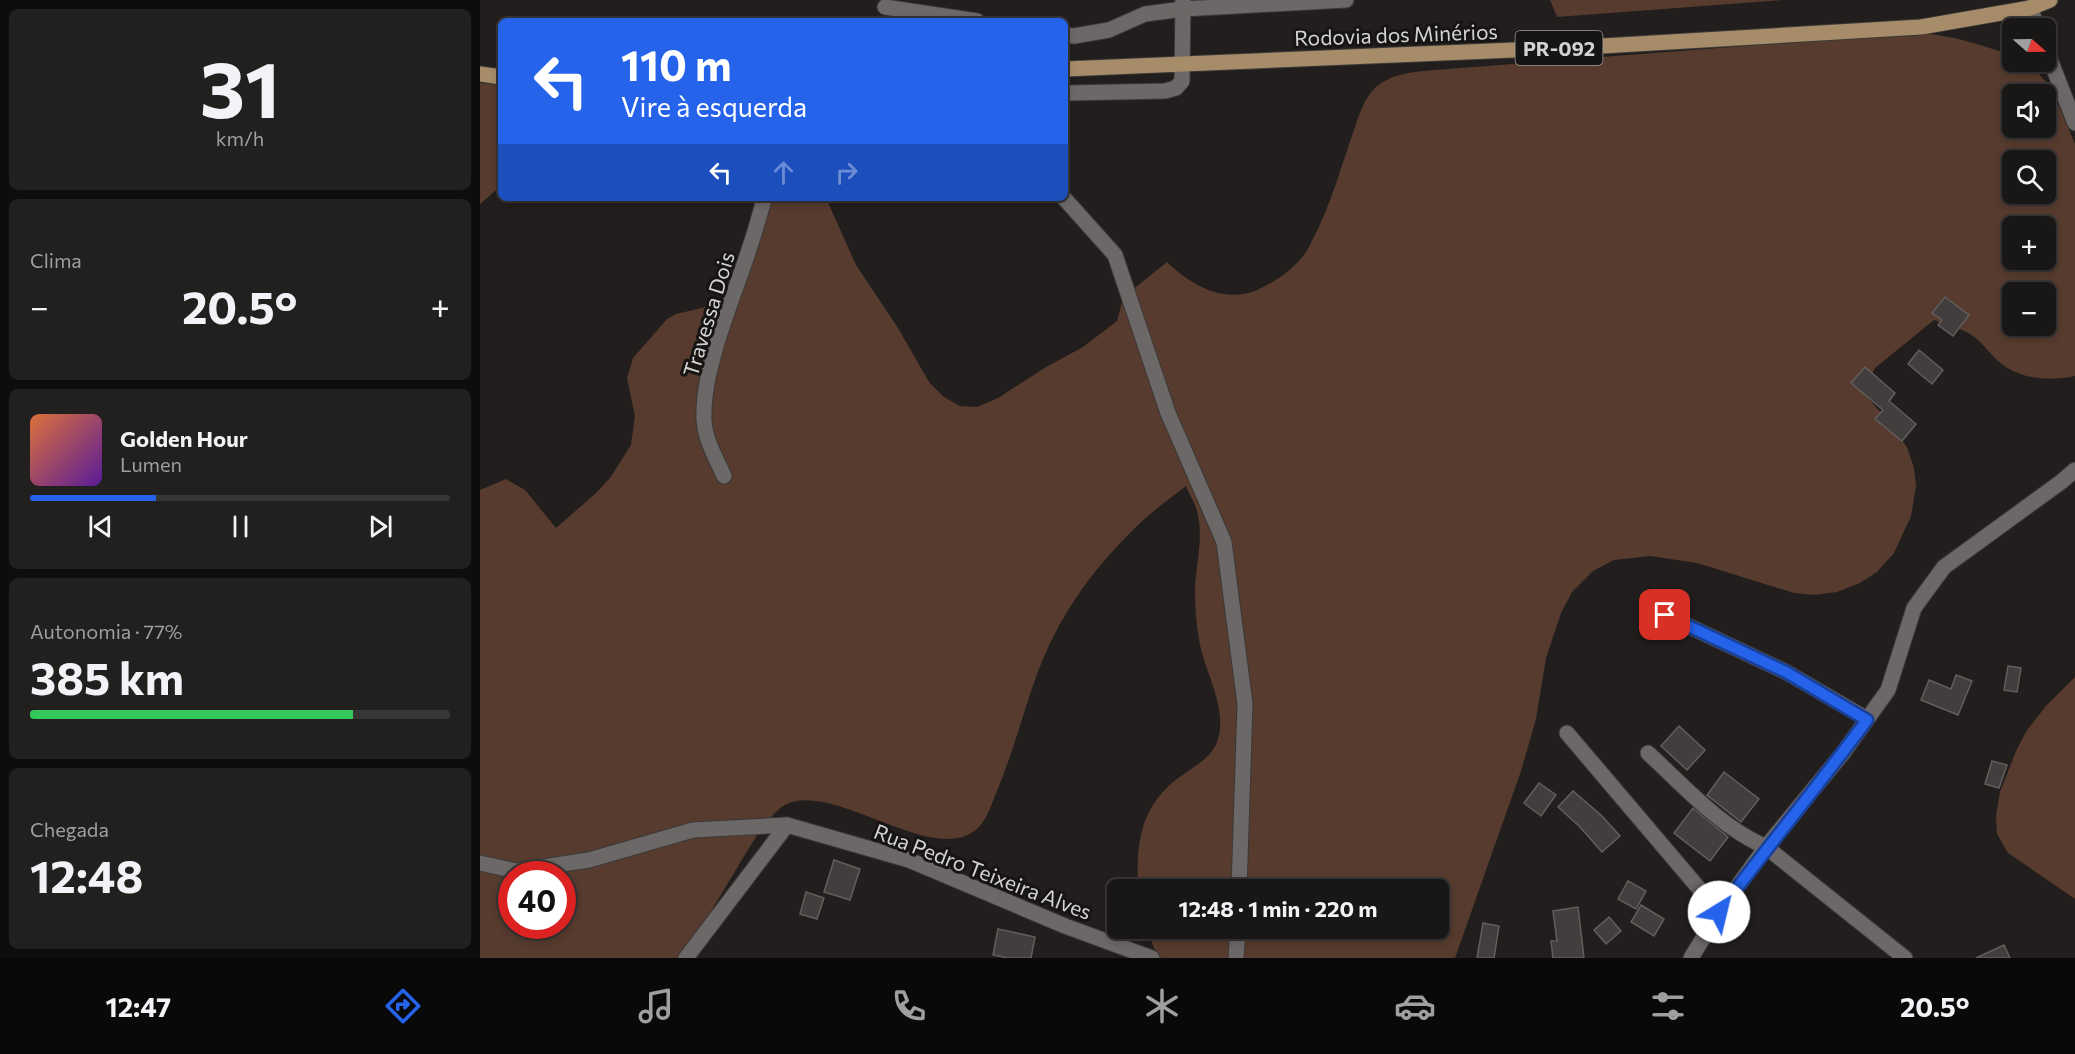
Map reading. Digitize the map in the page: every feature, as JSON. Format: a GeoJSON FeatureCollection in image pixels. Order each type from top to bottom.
{"type":"FeatureCollection","features":[{"type":"Feature","properties":{"kind":"main road","name":"Rodovia dos Minérios"},"geometry":{"type":"LineString","coordinates":[[1072,68],[1585,47],[1921,27],[2050,0]]}},
{"type":"Feature","properties":{"kind":"main road"},"geometry":{"type":"LineString","coordinates":[[480,74],[498,77]]}},
{"type":"Feature","properties":{"kind":"street"},"geometry":{"type":"LineString","coordinates":[[1068,35],[1109,30],[1145,14],[1183,4],[1346,0]]}},
{"type":"Feature","properties":{"kind":"street"},"geometry":{"type":"LineString","coordinates":[[1068,94],[1166,91],[1176,88],[1182,81],[1183,4]]}},
{"type":"Feature","properties":{"kind":"street"},"geometry":{"type":"LineString","coordinates":[[885,7],[958,18]]}},
{"type":"Feature","properties":{"kind":"street"},"geometry":{"type":"LineString","coordinates":[[1068,89],[1072,68]]}},
{"type":"Feature","properties":{"kind":"street"},"geometry":{"type":"LineString","coordinates":[[2055,72],[2075,123]]}},
{"type":"Feature","properties":{"kind":"street","name":"Travessa Dois"},"geometry":{"type":"LineString","coordinates":[[724,476],[709,443],[704,420],[707,379],[763,201]]}},
{"type":"Feature","properties":{"kind":"street"},"geometry":{"type":"LineString","coordinates":[[1067,201],[1115,255],[1168,413],[1224,542],[1245,704],[1239,879]]}},
{"type":"Feature","properties":{"kind":"street"},"geometry":{"type":"LineString","coordinates":[[1691,958],[1719,912],[1766,847],[1843,753],[1888,690],[1914,608],[1944,567],[2075,470]]}},
{"type":"Feature","properties":{"kind":"street"},"geometry":{"type":"LineString","coordinates":[[1665,615],[1786,672],[1867,720]]}},
{"type":"Feature","properties":{"kind":"street"},"geometry":{"type":"LineString","coordinates":[[1566,733],[1719,912]]}},
{"type":"Feature","properties":{"kind":"street"},"geometry":{"type":"LineString","coordinates":[[1648,753],[1703,805],[1747,838],[1766,847],[1905,958]]}},
{"type":"Feature","properties":{"kind":"street"},"geometry":{"type":"LineString","coordinates":[[686,958],[787,825]]}},
{"type":"Feature","properties":{"kind":"street","name":"Rua Pedro Teixeira Alves"},"geometry":{"type":"LineString","coordinates":[[480,863],[516,871],[589,860],[693,830],[787,825],[909,860],[1065,926],[1152,958]]}},
{"type":"Feature","properties":{"kind":"street"},"geometry":{"type":"LineString","coordinates":[[1236,958],[1237,939]]}},
{"type":"Feature","properties":{"kind":"shaded area"},"geometry":{"type":"Polygon","coordinates":[[[1550,0],[1783,0],[1557,17],[1550,0]]]}},
{"type":"Feature","properties":{"kind":"shaded area"},"geometry":{"type":"Polygon","coordinates":[[[1913,33],[1952,38],[2002,52],[2002,72],[2037,72],[2048,84],[2002,84],[2002,138],[2056,138],[2056,99],[2075,144],[2075,376],[2047,379],[2020,374],[2003,365],[1969,333],[1934,320],[1875,368],[1863,393],[1885,417],[1907,447],[1914,468],[1916,486],[1911,516],[1894,553],[1877,572],[1860,583],[1837,592],[1814,595],[1794,593],[1697,563],[1650,556],[1614,560],[1593,571],[1572,592],[1561,613],[1546,658],[1536,719],[1521,771],[1455,958],[1161,958],[1154,948],[1151,939],[1449,939],[1449,879],[1138,879],[1140,841],[1149,812],[1167,787],[1211,753],[1220,729],[1218,703],[1202,652],[1197,627],[1195,589],[1200,530],[1196,508],[1186,486],[1148,516],[1120,543],[1090,579],[1065,616],[1044,657],[1002,777],[987,814],[979,827],[960,838],[935,838],[908,831],[849,809],[822,802],[797,801],[778,810],[760,832],[682,958],[480,958],[480,490],[506,479],[525,490],[556,528],[596,493],[610,478],[631,445],[635,416],[627,378],[633,358],[667,319],[676,314],[719,304],[729,297],[760,201],[827,201],[856,265],[898,328],[929,382],[944,397],[960,406],[977,407],[998,398],[1046,367],[1083,347],[1117,321],[1122,302],[1131,291],[1167,262],[1197,285],[1232,295],[1257,290],[1282,276],[1304,255],[1321,223],[1359,115],[1371,92],[1381,83],[1396,76],[1435,70],[1913,33]]]}},
{"type":"Feature","properties":{"kind":"shaded area"},"geometry":{"type":"Polygon","coordinates":[[[480,83],[498,85],[498,189],[480,204],[480,83]]]}},
{"type":"Feature","properties":{"kind":"shaded area"},"geometry":{"type":"Polygon","coordinates":[[[2075,677],[2075,899],[2008,853],[1997,834],[1996,816],[2000,792],[2027,730],[2046,706],[2075,677]]]}},
{"type":"Feature","properties":{"kind":"building"},"geometry":{"type":"Polygon","coordinates":[[[1945,297],[1969,315],[1953,336],[1938,325],[1942,320],[1932,313],[1945,297]]]}},
{"type":"Feature","properties":{"kind":"building"},"geometry":{"type":"Polygon","coordinates":[[[1919,350],[1943,370],[1932,384],[1908,364],[1919,350]]]}},
{"type":"Feature","properties":{"kind":"building"},"geometry":{"type":"Polygon","coordinates":[[[1865,367],[1895,393],[1889,401],[1916,424],[1902,441],[1875,419],[1883,410],[1851,383],[1865,367]]]}},
{"type":"Feature","properties":{"kind":"building"},"geometry":{"type":"Polygon","coordinates":[[[2008,666],[2021,668],[2017,692],[2004,690],[2008,666]]]}},
{"type":"Feature","properties":{"kind":"building"},"geometry":{"type":"Polygon","coordinates":[[[1956,675],[1972,681],[1958,715],[1921,700],[1929,680],[1951,689],[1956,675]]]}},
{"type":"Feature","properties":{"kind":"building"},"geometry":{"type":"Polygon","coordinates":[[[1679,726],[1705,750],[1687,770],[1661,746],[1679,726]]]}},
{"type":"Feature","properties":{"kind":"building"},"geometry":{"type":"Polygon","coordinates":[[[1992,761],[2007,765],[1999,788],[1985,784],[1992,761]]]}},
{"type":"Feature","properties":{"kind":"building"},"geometry":{"type":"Polygon","coordinates":[[[1724,772],[1759,799],[1741,822],[1707,795],[1724,772]]]}},
{"type":"Feature","properties":{"kind":"building"},"geometry":{"type":"Polygon","coordinates":[[[1539,783],[1556,795],[1541,816],[1524,803],[1539,783]]]}},
{"type":"Feature","properties":{"kind":"building"},"geometry":{"type":"Polygon","coordinates":[[[1573,791],[1601,815],[1620,836],[1602,852],[1558,807],[1573,791]]]}},
{"type":"Feature","properties":{"kind":"building"},"geometry":{"type":"Polygon","coordinates":[[[1693,808],[1728,837],[1710,861],[1674,833],[1693,808]]]}},
{"type":"Feature","properties":{"kind":"building"},"geometry":{"type":"Polygon","coordinates":[[[834,860],[860,869],[850,900],[824,892],[834,860]]]}},
{"type":"Feature","properties":{"kind":"building"},"geometry":{"type":"Polygon","coordinates":[[[1628,881],[1646,891],[1636,909],[1618,899],[1628,881]]]}},
{"type":"Feature","properties":{"kind":"building"},"geometry":{"type":"Polygon","coordinates":[[[806,892],[824,898],[817,919],[800,914],[806,892]]]}},
{"type":"Feature","properties":{"kind":"building"},"geometry":{"type":"Polygon","coordinates":[[[1641,905],[1664,919],[1654,936],[1631,922],[1641,905]]]}},
{"type":"Feature","properties":{"kind":"building"},"geometry":{"type":"Polygon","coordinates":[[[1578,907],[1584,958],[1553,958],[1551,941],[1557,941],[1553,911],[1578,907]]]}},
{"type":"Feature","properties":{"kind":"building"},"geometry":{"type":"Polygon","coordinates":[[[1609,917],[1621,931],[1606,944],[1594,930],[1609,917]]]}},
{"type":"Feature","properties":{"kind":"building"},"geometry":{"type":"Polygon","coordinates":[[[1483,923],[1499,926],[1494,958],[1477,958],[1483,923]]]}},
{"type":"Feature","properties":{"kind":"building"},"geometry":{"type":"Polygon","coordinates":[[[998,929],[1035,937],[1031,958],[1008,958],[993,955],[998,929]]]}},
{"type":"Feature","properties":{"kind":"building"},"geometry":{"type":"Polygon","coordinates":[[[2004,945],[2010,958],[1976,958],[2004,945]]]}},
{"type":"Feature","properties":{"kind":"route"},"geometry":{"type":"LineString","coordinates":[[1665,615],[1786,672],[1867,720],[1766,847],[1719,912]]}}]}
